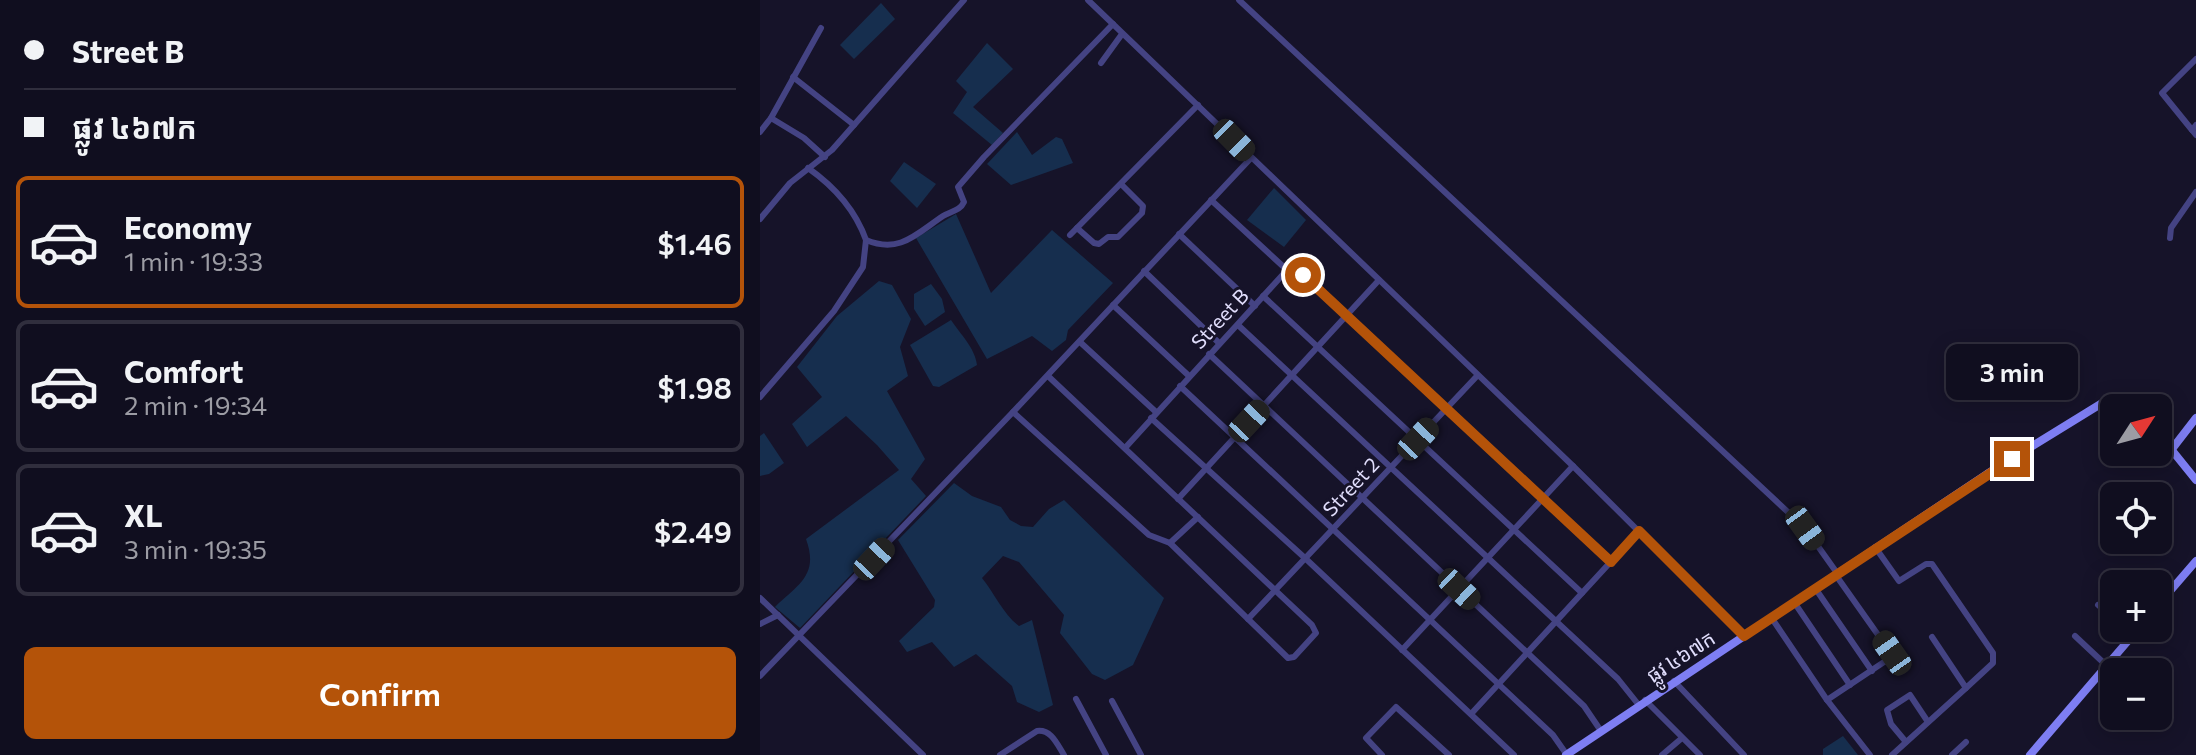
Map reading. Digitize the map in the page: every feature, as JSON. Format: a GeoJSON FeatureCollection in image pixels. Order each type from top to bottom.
{"type":"FeatureCollection","features":[{"type":"Feature","properties":{"kind":"street"},"geometry":{"type":"LineString","coordinates":[[760,219],[790,183],[825,157],[964,0]]}},
{"type":"Feature","properties":{"kind":"street"},"geometry":{"type":"LineString","coordinates":[[1088,0],[1573,466],[1744,636]]}},
{"type":"Feature","properties":{"kind":"street"},"geometry":{"type":"LineString","coordinates":[[1239,0],[1805,528],[1893,656],[1827,700]]}},
{"type":"Feature","properties":{"kind":"street"},"geometry":{"type":"LineString","coordinates":[[866,240],[890,246],[904,243],[943,216],[961,208],[964,202],[958,187],[1113,24]]}},
{"type":"Feature","properties":{"kind":"street"},"geometry":{"type":"LineString","coordinates":[[760,132],[771,118],[821,28]]}},
{"type":"Feature","properties":{"kind":"street"},"geometry":{"type":"LineString","coordinates":[[1101,63],[1122,34]]}},
{"type":"Feature","properties":{"kind":"street"},"geometry":{"type":"LineString","coordinates":[[2195,130],[2162,93],[2196,59]]}},
{"type":"Feature","properties":{"kind":"street"},"geometry":{"type":"LineString","coordinates":[[793,77],[854,125]]}},
{"type":"Feature","properties":{"kind":"street"},"geometry":{"type":"LineString","coordinates":[[1070,235],[1198,105]]}},
{"type":"Feature","properties":{"kind":"street"},"geometry":{"type":"LineString","coordinates":[[771,118],[804,138],[825,157]]}},
{"type":"Feature","properties":{"kind":"street"},"geometry":{"type":"LineString","coordinates":[[760,676],[1048,376],[1251,158]]}},
{"type":"Feature","properties":{"kind":"street"},"geometry":{"type":"LineString","coordinates":[[760,397],[834,311],[863,267],[866,240],[860,224],[846,203],[808,168]]}},
{"type":"Feature","properties":{"kind":"street"},"geometry":{"type":"LineString","coordinates":[[1077,228],[1099,244],[1108,237],[1118,237],[1142,213],[1143,206],[1121,184]]}},
{"type":"Feature","properties":{"kind":"street"},"geometry":{"type":"LineString","coordinates":[[2170,238],[2171,228],[2196,192]]}},
{"type":"Feature","properties":{"kind":"street"},"geometry":{"type":"LineString","coordinates":[[1211,200],[1287,270],[1303,275],[1611,562]]}},
{"type":"Feature","properties":{"kind":"street"},"geometry":{"type":"LineString","coordinates":[[1179,234],[1255,306]]}},
{"type":"Feature","properties":{"kind":"street","name":"Street B"},"geometry":{"type":"LineString","coordinates":[[1125,448],[1287,270]]}},
{"type":"Feature","properties":{"kind":"street"},"geometry":{"type":"LineString","coordinates":[[1144,271],[1219,343]]}},
{"type":"Feature","properties":{"kind":"street"},"geometry":{"type":"LineString","coordinates":[[1178,499],[1379,280]]}},
{"type":"Feature","properties":{"kind":"street"},"geometry":{"type":"LineString","coordinates":[[1263,296],[1582,593]]}},
{"type":"Feature","properties":{"kind":"street"},"geometry":{"type":"LineString","coordinates":[[1113,305],[1189,376]]}},
{"type":"Feature","properties":{"kind":"street"},"geometry":{"type":"LineString","coordinates":[[1238,325],[1700,755]]}},
{"type":"Feature","properties":{"kind":"street"},"geometry":{"type":"LineString","coordinates":[[1080,342],[1206,468],[1514,755]]}},
{"type":"Feature","properties":{"kind":"street"},"geometry":{"type":"LineString","coordinates":[[1209,354],[1584,706],[1601,731]]}},
{"type":"Feature","properties":{"kind":"street"},"geometry":{"type":"LineString","coordinates":[[1013,412],[1149,535],[1170,543],[1288,658],[1294,657],[1316,633],[1312,625],[1048,376]]}},
{"type":"Feature","properties":{"kind":"street","name":"Street 2"},"geometry":{"type":"LineString","coordinates":[[1248,619],[1477,376]]}},
{"type":"Feature","properties":{"kind":"street"},"geometry":{"type":"LineString","coordinates":[[1180,386],[1553,735],[1566,755]]}},
{"type":"Feature","properties":{"kind":"street","name":"ផ្លូវ ៤៦៧ក"},"geometry":{"type":"LineString","coordinates":[[1566,755],[1875,547],[2100,405]]}},
{"type":"Feature","properties":{"kind":"street"},"geometry":{"type":"LineString","coordinates":[[2196,418],[2172,449],[2196,480]]}},
{"type":"Feature","properties":{"kind":"street"},"geometry":{"type":"LineString","coordinates":[[1402,650],[1573,466]]}},
{"type":"Feature","properties":{"kind":"street"},"geometry":{"type":"LineString","coordinates":[[1170,543],[1198,517]]}},
{"type":"Feature","properties":{"kind":"street"},"geometry":{"type":"LineString","coordinates":[[1471,714],[1639,531]]}},
{"type":"Feature","properties":{"kind":"street"},"geometry":{"type":"LineString","coordinates":[[1875,547],[1899,581],[1926,564],[1932,564],[1993,653],[1993,663],[1892,755]]}},
{"type":"Feature","properties":{"kind":"street"},"geometry":{"type":"LineString","coordinates":[[2172,589],[2196,561]]}},
{"type":"Feature","properties":{"kind":"street"},"geometry":{"type":"LineString","coordinates":[[1815,588],[1872,671]]}},
{"type":"Feature","properties":{"kind":"street"},"geometry":{"type":"LineString","coordinates":[[760,598],[923,755]]}},
{"type":"Feature","properties":{"kind":"street"},"geometry":{"type":"LineString","coordinates":[[1794,602],[1850,685]]}},
{"type":"Feature","properties":{"kind":"street"},"geometry":{"type":"LineString","coordinates":[[760,624],[778,615]]}},
{"type":"Feature","properties":{"kind":"street"},"geometry":{"type":"LineString","coordinates":[[1771,617],[1827,700],[1870,755]]}},
{"type":"Feature","properties":{"kind":"street"},"geometry":{"type":"LineString","coordinates":[[2075,636],[2100,659]]}},
{"type":"Feature","properties":{"kind":"street"},"geometry":{"type":"LineString","coordinates":[[1932,637],[1966,688]]}},
{"type":"Feature","properties":{"kind":"street"},"geometry":{"type":"LineString","coordinates":[[2114,658],[2127,642]]}},
{"type":"Feature","properties":{"kind":"street"},"geometry":{"type":"LineString","coordinates":[[2030,755],[2100,674]]}},
{"type":"Feature","properties":{"kind":"street"},"geometry":{"type":"LineString","coordinates":[[1674,681],[1744,755]]}},
{"type":"Feature","properties":{"kind":"street"},"geometry":{"type":"LineString","coordinates":[[1906,742],[1888,718],[1887,710],[1910,695],[1928,722]]}},
{"type":"Feature","properties":{"kind":"street"},"geometry":{"type":"LineString","coordinates":[[1076,699],[1106,755]]}},
{"type":"Feature","properties":{"kind":"street"},"geometry":{"type":"LineString","coordinates":[[1112,701],[1141,755]]}},
{"type":"Feature","properties":{"kind":"street"},"geometry":{"type":"LineString","coordinates":[[1382,755],[1366,738],[1396,707],[1449,755]]}},
{"type":"Feature","properties":{"kind":"street"},"geometry":{"type":"LineString","coordinates":[[1000,755],[1043,730],[1049,732],[1064,755]]}},
{"type":"Feature","properties":{"kind":"street"},"geometry":{"type":"LineString","coordinates":[[1665,754],[1682,738]]}},
{"type":"Feature","properties":{"kind":"street"},"geometry":{"type":"LineString","coordinates":[[1952,755],[1966,742]]}},
{"type":"Feature","properties":{"kind":"water"},"geometry":{"type":"Polygon","coordinates":[[[881,3],[895,19],[854,59],[840,45],[881,3]]]}},
{"type":"Feature","properties":{"kind":"water"},"geometry":{"type":"Polygon","coordinates":[[[987,43],[1013,69],[973,107],[1003,133],[992,145],[953,113],[967,92],[956,81],[987,43]]]}},
{"type":"Feature","properties":{"kind":"water"},"geometry":{"type":"Polygon","coordinates":[[[1017,132],[1032,155],[1056,137],[1062,139],[1073,163],[1011,185],[987,164],[1017,132]]]}},
{"type":"Feature","properties":{"kind":"water"},"geometry":{"type":"Polygon","coordinates":[[[904,162],[936,184],[917,208],[890,181],[904,162]]]}},
{"type":"Feature","properties":{"kind":"water"},"geometry":{"type":"Polygon","coordinates":[[[1274,188],[1306,220],[1284,247],[1247,220],[1274,188]]]}},
{"type":"Feature","properties":{"kind":"water"},"geometry":{"type":"Polygon","coordinates":[[[956,214],[991,293],[1052,230],[1113,283],[1068,330],[1066,340],[1052,351],[1032,336],[987,359],[916,238],[956,214]]]}},
{"type":"Feature","properties":{"kind":"water"},"geometry":{"type":"Polygon","coordinates":[[[879,281],[892,285],[911,319],[900,347],[908,376],[887,391],[925,459],[911,479],[926,496],[800,628],[775,607],[799,585],[808,570],[810,562],[806,539],[899,470],[846,416],[807,447],[792,424],[822,397],[797,367],[837,316],[879,281]]]}},
{"type":"Feature","properties":{"kind":"water"},"geometry":{"type":"Polygon","coordinates":[[[931,284],[942,299],[945,312],[925,326],[914,309],[914,294],[931,284]]]}},
{"type":"Feature","properties":{"kind":"water"},"geometry":{"type":"Polygon","coordinates":[[[951,320],[971,347],[977,365],[939,387],[933,386],[910,345],[951,320]]]}},
{"type":"Feature","properties":{"kind":"water"},"geometry":{"type":"Polygon","coordinates":[[[764,433],[784,463],[769,474],[760,476],[760,436],[764,433]]]}},
{"type":"Feature","properties":{"kind":"water"},"geometry":{"type":"Polygon","coordinates":[[[954,483],[972,496],[1001,507],[1010,520],[1021,526],[1033,527],[1049,509],[1064,500],[1164,598],[1133,665],[1105,680],[1092,674],[1060,633],[1064,615],[1019,562],[1003,556],[982,578],[1013,621],[1019,626],[1032,620],[1053,705],[1039,712],[1017,702],[1012,686],[976,654],[954,667],[932,642],[907,652],[899,641],[934,607],[935,600],[898,540],[954,483]]]}},
{"type":"Feature","properties":{"kind":"water"},"geometry":{"type":"Polygon","coordinates":[[[1843,736],[1858,755],[1823,755],[1823,749],[1843,736]]]}},
{"type":"Feature","properties":{"kind":"route"},"geometry":{"type":"LineString","coordinates":[[1303,275],[1611,562],[1639,531],[1744,636],[2012,459]]}}]}
